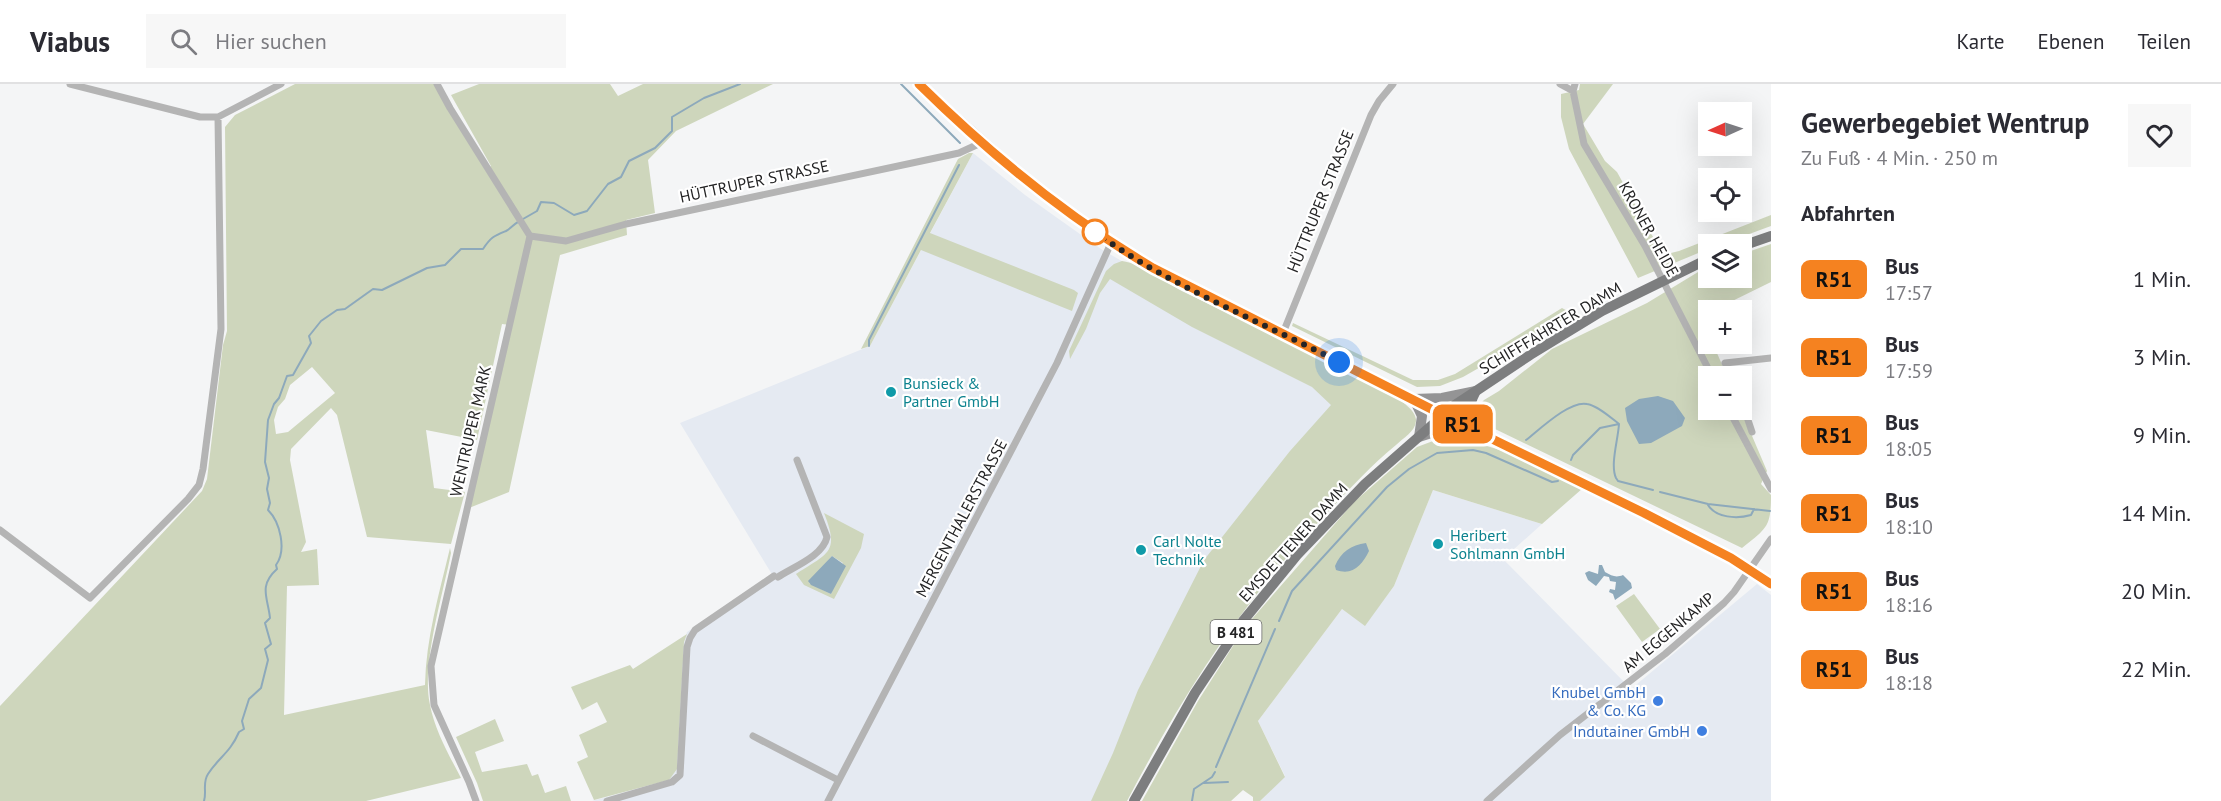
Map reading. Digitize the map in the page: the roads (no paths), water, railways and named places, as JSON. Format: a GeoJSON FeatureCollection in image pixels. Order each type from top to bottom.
{"type":"FeatureCollection","features":[{"type":"Feature","properties":{"kind":"main road"},"geometry":{"type":"LineString","coordinates":[[919,84],[930,88],[983,142],[1040,192],[1111,243],[1197,292],[1644,513],[1750,570],[1771,584]]}},
{"type":"Feature","properties":{"kind":"main road"},"geometry":{"type":"LineString","coordinates":[[1752,243],[1771,236]]}},
{"type":"Feature","properties":{"kind":"main road","name":"SCHIFFFAHRTER DAMM"},"geometry":{"type":"LineString","coordinates":[[1443,415],[1602,311],[1698,264]]}},
{"type":"Feature","properties":{"kind":"main road"},"geometry":{"type":"LineString","coordinates":[[1414,399],[1443,398],[1477,391]]}},
{"type":"Feature","properties":{"kind":"main road"},"geometry":{"type":"LineString","coordinates":[[1472,429],[1469,412],[1477,391]]}},
{"type":"Feature","properties":{"kind":"main road"},"geometry":{"type":"LineString","coordinates":[[1414,399],[1422,416],[1419,437]]}},
{"type":"Feature","properties":{"kind":"main road","name":"EMSDETTENER DAMM"},"geometry":{"type":"LineString","coordinates":[[1134,801],[1195,693],[1243,621],[1297,555],[1365,484],[1443,415]]}},
{"type":"Feature","properties":{"kind":"main road"},"geometry":{"type":"LineString","coordinates":[[1419,437],[1444,429],[1472,429]]}},
{"type":"Feature","properties":{"kind":"street"},"geometry":{"type":"LineString","coordinates":[[70,84],[200,117],[218,117],[281,84]]}},
{"type":"Feature","properties":{"kind":"street"},"geometry":{"type":"LineString","coordinates":[[437,84],[530,236]]}},
{"type":"Feature","properties":{"kind":"street","name":"HÜTTRUPER STRASSE"},"geometry":{"type":"LineString","coordinates":[[1283,333],[1371,115],[1393,84]]}},
{"type":"Feature","properties":{"kind":"street","name":"KRONER HEIDE"},"geometry":{"type":"LineString","coordinates":[[1560,84],[1574,87],[1584,144],[1646,246],[1707,366]]}},
{"type":"Feature","properties":{"kind":"street"},"geometry":{"type":"LineString","coordinates":[[0,530],[90,598],[188,499],[199,485],[221,329],[218,117]]}},
{"type":"Feature","properties":{"kind":"street","name":"HÜTTRUPER STRASSE"},"geometry":{"type":"LineString","coordinates":[[530,236],[566,241],[626,224],[959,153],[983,142]]}},
{"type":"Feature","properties":{"kind":"street","name":"WENTRUPER MARK"},"geometry":{"type":"LineString","coordinates":[[476,801],[470,782],[434,705],[431,666],[530,236]]}},
{"type":"Feature","properties":{"kind":"street","name":"MERGENTHALERSTRASSE"},"geometry":{"type":"LineString","coordinates":[[828,801],[1057,363],[1111,243]]}},
{"type":"Feature","properties":{"kind":"street"},"geometry":{"type":"LineString","coordinates":[[1726,366],[1725,363],[1771,358]]}},
{"type":"Feature","properties":{"kind":"street"},"geometry":{"type":"LineString","coordinates":[[1734,420],[1771,489]]}},
{"type":"Feature","properties":{"kind":"street"},"geometry":{"type":"LineString","coordinates":[[1748,420],[1752,432]]}},
{"type":"Feature","properties":{"kind":"street"},"geometry":{"type":"LineString","coordinates":[[607,801],[672,782],[680,775],[687,647],[695,630],[776,576],[820,551],[825,544],[827,537],[796,460]]}},
{"type":"Feature","properties":{"kind":"street","name":"AM EGGENKAMP"},"geometry":{"type":"LineString","coordinates":[[1487,801],[1560,735],[1665,654],[1718,609],[1734,592],[1771,539]]}},
{"type":"Feature","properties":{"kind":"street"},"geometry":{"type":"LineString","coordinates":[[753,736],[838,780]]}},
{"type":"Feature","properties":{"kind":"water"},"geometry":{"type":"Polygon","coordinates":[[[1658,396],[1673,401],[1685,418],[1682,426],[1651,443],[1639,444],[1627,421],[1625,408],[1639,399],[1658,396]]]}},
{"type":"Feature","properties":{"kind":"water"},"geometry":{"type":"Polygon","coordinates":[[[1366,543],[1369,551],[1360,565],[1347,572],[1336,570],[1337,561],[1343,553],[1351,547],[1366,543]]]}},
{"type":"Feature","properties":{"kind":"water"},"geometry":{"type":"Polygon","coordinates":[[[832,556],[846,566],[831,594],[811,585],[808,581],[832,556]]]}},
{"type":"Feature","properties":{"kind":"water"},"geometry":{"type":"Polygon","coordinates":[[[1599,565],[1602,565],[1605,572],[1612,575],[1623,575],[1631,583],[1632,588],[1615,600],[1613,594],[1609,592],[1610,589],[1615,590],[1616,582],[1604,576],[1596,586],[1588,580],[1585,573],[1589,571],[1598,574],[1599,565]]]}},
{"type":"Feature","properties":{"kind":"waterway"},"geometry":{"type":"LineString","coordinates":[[523,219],[537,211],[541,202],[554,203],[574,215],[587,211],[608,184],[621,177],[629,161],[655,148],[672,131],[672,117],[704,98],[740,84]]}},
{"type":"Feature","properties":{"kind":"waterway"},"geometry":{"type":"LineString","coordinates":[[901,84],[960,143]]}},
{"type":"Feature","properties":{"kind":"waterway"},"geometry":{"type":"LineString","coordinates":[[869,346],[869,340],[959,165]]}},
{"type":"Feature","properties":{"kind":"waterway"},"geometry":{"type":"LineString","coordinates":[[204,801],[206,777],[232,745],[239,732],[244,729],[242,721],[249,699],[261,688],[268,660],[265,649],[271,644],[265,623],[270,618],[266,587],[271,575],[277,569],[276,565],[281,552],[281,536],[268,510],[269,478],[265,462],[268,420],[287,376],[293,375],[311,343],[309,336],[321,321],[337,310],[345,309],[373,289],[382,290],[427,268],[445,265],[461,249],[483,249],[493,237],[518,222]]}},
{"type":"Feature","properties":{"kind":"waterway"},"geometry":{"type":"LineString","coordinates":[[1526,440],[1555,417],[1580,404],[1595,407],[1619,424]]}},
{"type":"Feature","properties":{"kind":"waterway"},"geometry":{"type":"LineString","coordinates":[[1571,460],[1573,455],[1600,428],[1619,424],[1614,459],[1616,478],[1618,481],[1653,490]]}},
{"type":"Feature","properties":{"kind":"waterway"},"geometry":{"type":"LineString","coordinates":[[1279,621],[1292,591],[1387,487],[1409,469],[1437,453],[1473,450],[1486,453],[1552,482],[1558,481]]}},
{"type":"Feature","properties":{"kind":"waterway"},"geometry":{"type":"LineString","coordinates":[[1660,492],[1708,504],[1770,511]]}},
{"type":"Feature","properties":{"kind":"waterway"},"geometry":{"type":"LineString","coordinates":[[1708,505],[1716,513],[1733,517],[1751,515],[1754,509]]}},
{"type":"Feature","properties":{"kind":"waterway"},"geometry":{"type":"LineString","coordinates":[[1216,767],[1275,629]]}},
{"type":"Feature","properties":{"kind":"waterway"},"geometry":{"type":"LineString","coordinates":[[1192,801],[1194,789],[1212,777],[1215,772]]}},
{"type":"Feature","properties":{"kind":"waterway"},"geometry":{"type":"LineString","coordinates":[[1204,783],[1228,782]]}},
{"type":"Feature","properties":{"kind":"place","name":"Bunsieck & Partner GmbH"},"geometry":{"type":"Point","coordinates":[891,392]}},
{"type":"Feature","properties":{"kind":"place","name":"Heribert Sohlmann GmbH"},"geometry":{"type":"Point","coordinates":[1438,544]}},
{"type":"Feature","properties":{"kind":"place","name":"Carl Nolte Technik"},"geometry":{"type":"Point","coordinates":[1141,550]}},
{"type":"Feature","properties":{"kind":"place","name":"Knubel GmbH & Co. KG"},"geometry":{"type":"Point","coordinates":[1658,701]}},
{"type":"Feature","properties":{"kind":"place","name":"Indutainer GmbH"},"geometry":{"type":"Point","coordinates":[1702,731]}}]}
